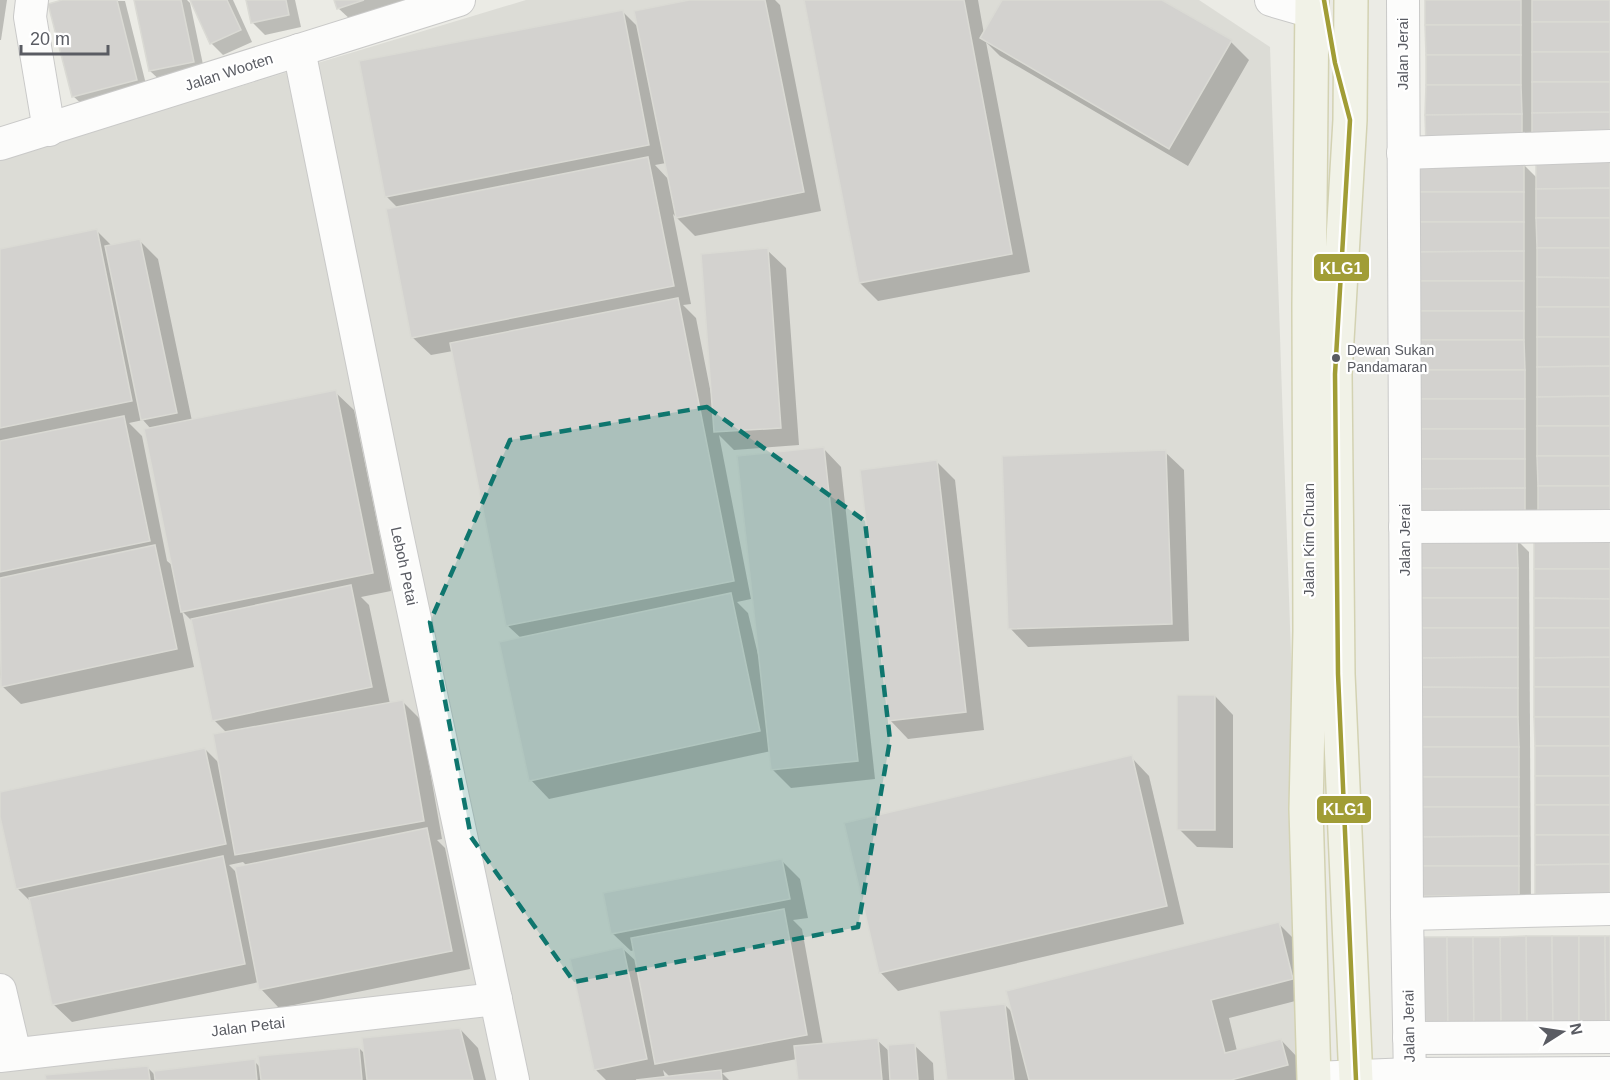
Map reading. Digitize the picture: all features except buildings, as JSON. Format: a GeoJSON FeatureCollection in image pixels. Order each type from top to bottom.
{"type":"FeatureCollection","features":[{"type":"Feature","properties":{"kind":"main road"},"geometry":{"type":"LineString","coordinates":[[1351,0],[1350,120],[1335,386],[1338,674],[1356,1078]]}},
{"type":"Feature","properties":{"kind":"main road"},"geometry":{"type":"LineString","coordinates":[[1319,2],[1350,120]]}},
{"type":"Feature","properties":{"kind":"main road","name":"Jalan Kim Chuan"},"geometry":{"type":"LineString","coordinates":[[1314,1079],[1306,809],[1310,631],[1309,304],[1319,2]]}},
{"type":"Feature","properties":{"kind":"street"},"geometry":{"type":"LineString","coordinates":[[33,0],[30,17],[49,130]]}},
{"type":"Feature","properties":{"kind":"street"},"geometry":{"type":"LineString","coordinates":[[1271,0],[1319,2]]}},
{"type":"Feature","properties":{"kind":"street","name":"Jalan Jerai"},"geometry":{"type":"LineString","coordinates":[[1402,0],[1410,1077]]}},
{"type":"Feature","properties":{"kind":"street","name":"Jalan Wooten"},"geometry":{"type":"LineString","coordinates":[[0,144],[454,1]]}},
{"type":"Feature","properties":{"kind":"street","name":"Leboh Petai"},"geometry":{"type":"LineString","coordinates":[[299,50],[388,490],[513,1080]]}},
{"type":"Feature","properties":{"kind":"street"},"geometry":{"type":"LineString","coordinates":[[1403,153],[1610,146]]}},
{"type":"Feature","properties":{"kind":"street"},"geometry":{"type":"LineString","coordinates":[[1405,527],[1610,526]]}},
{"type":"Feature","properties":{"kind":"street"},"geometry":{"type":"LineString","coordinates":[[1407,914],[1610,909]]}},
{"type":"Feature","properties":{"kind":"street"},"geometry":{"type":"LineString","coordinates":[[0,990],[8,1055]]}},
{"type":"Feature","properties":{"kind":"street","name":"Jalan Petai"},"geometry":{"type":"LineString","coordinates":[[8,1055],[496,999]]}},
{"type":"Feature","properties":{"kind":"street"},"geometry":{"type":"LineString","coordinates":[[1409,1038],[1610,1037]]}},
{"type":"Feature","properties":{"kind":"street"},"geometry":{"type":"LineString","coordinates":[[1314,1079],[1610,1073]]}},
{"type":"Feature","properties":{"kind":"highlighted area"},"geometry":{"type":"Polygon","coordinates":[[[707,407],[865,521],[890,740],[858,927],[574,982],[471,837],[430,622],[510,440],[707,407]]]}},
{"type":"Feature","properties":{"kind":"shaded area"},"geometry":{"type":"Polygon","coordinates":[[[526,0],[1199,0],[1270,47],[1305,1060],[1303,1080],[0,1080],[0,159],[526,0]]]}},
{"type":"Feature","properties":{"kind":"transit line","name":"KLG1"},"geometry":{"type":"LineString","coordinates":[[1324,0],[1335,63],[1350,120],[1335,374],[1338,674],[1356,1080]]}},
{"type":"Feature","properties":{"kind":"place","name":"Dewan Sukan Pandamaran"},"geometry":{"type":"Point","coordinates":[1336,358]}}]}
